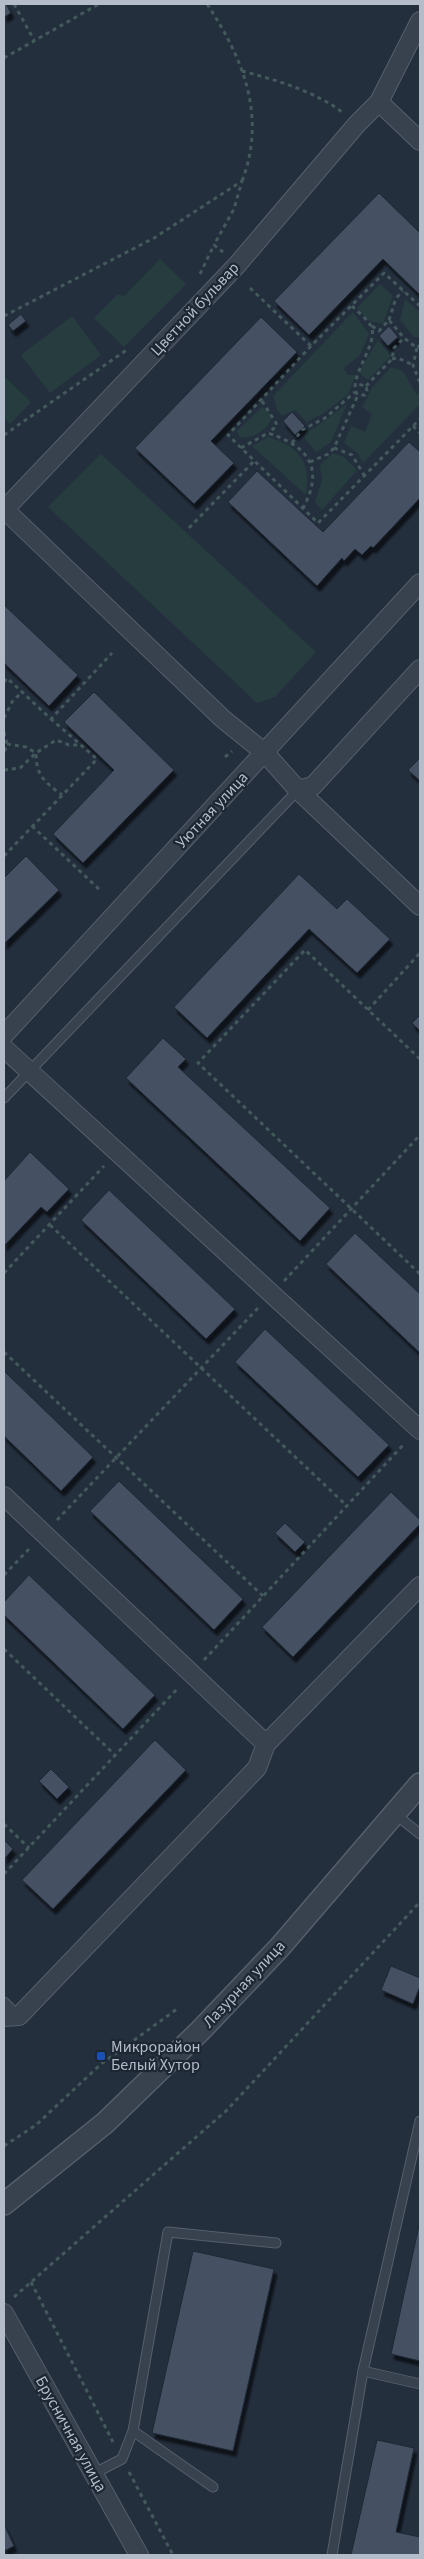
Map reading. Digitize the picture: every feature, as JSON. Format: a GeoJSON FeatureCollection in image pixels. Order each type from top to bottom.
{"type":"FeatureCollection","features":[{"type":"Feature","properties":{"kind":"street","name":"Цветной бульвар"},"geometry":{"type":"LineString","coordinates":[[4,510],[237,265],[357,124],[379,102],[420,21]]}},
{"type":"Feature","properties":{"kind":"street"},"geometry":{"type":"LineString","coordinates":[[379,102],[420,141]]}},
{"type":"Feature","properties":{"kind":"street"},"geometry":{"type":"LineString","coordinates":[[4,510],[223,719],[265,753],[298,790],[420,906]]}},
{"type":"Feature","properties":{"kind":"street","name":"Уютная улица"},"geometry":{"type":"LineString","coordinates":[[4,1035],[420,583]]}},
{"type":"Feature","properties":{"kind":"street"},"geometry":{"type":"LineString","coordinates":[[298,790],[313,786],[420,669]]}},
{"type":"Feature","properties":{"kind":"street"},"geometry":{"type":"LineString","coordinates":[[4,1048],[117,1154],[419,1429]]}},
{"type":"Feature","properties":{"kind":"street"},"geometry":{"type":"LineString","coordinates":[[4,1496],[266,1744]]}},
{"type":"Feature","properties":{"kind":"street"},"geometry":{"type":"LineString","coordinates":[[11,2017],[257,1768],[266,1744],[420,1586]]}},
{"type":"Feature","properties":{"kind":"street","name":"Лазурная улица"},"geometry":{"type":"LineString","coordinates":[[4,2204],[105,2123],[200,2031],[279,1948],[420,1784]]}},
{"type":"Feature","properties":{"kind":"street","name":"Брусничная улица"},"geometry":{"type":"LineString","coordinates":[[7,2307],[93,2474],[139,2555]]}},
{"type":"Feature","properties":{"kind":"lane"},"geometry":{"type":"LineString","coordinates":[[4,1098],[298,790]]}},
{"type":"Feature","properties":{"kind":"lane"},"geometry":{"type":"LineString","coordinates":[[394,1814],[420,1834]]}},
{"type":"Feature","properties":{"kind":"lane"},"geometry":{"type":"LineString","coordinates":[[4,2002],[11,2017]]}},
{"type":"Feature","properties":{"kind":"lane"},"geometry":{"type":"LineString","coordinates":[[332,2555],[363,2372],[420,2122]]}},
{"type":"Feature","properties":{"kind":"lane"},"geometry":{"type":"LineString","coordinates":[[93,2474],[122,2459],[133,2431],[168,2232],[276,2242]]}},
{"type":"Feature","properties":{"kind":"lane"},"geometry":{"type":"LineString","coordinates":[[363,2372],[420,2384]]}},
{"type":"Feature","properties":{"kind":"lane"},"geometry":{"type":"LineString","coordinates":[[133,2431],[213,2487]]}},
{"type":"Feature","properties":{"kind":"path"},"geometry":{"type":"LineString","coordinates":[[14,4],[34,40]]}},
{"type":"Feature","properties":{"kind":"path"},"geometry":{"type":"LineString","coordinates":[[4,58],[99,4]]}},
{"type":"Feature","properties":{"kind":"path"},"geometry":{"type":"LineString","coordinates":[[198,279],[234,209],[252,150],[253,139],[250,97],[242,71],[222,27],[207,4]]}},
{"type":"Feature","properties":{"kind":"path"},"geometry":{"type":"LineString","coordinates":[[242,71],[269,78],[330,103],[357,124]]}},
{"type":"Feature","properties":{"kind":"path"},"geometry":{"type":"LineString","coordinates":[[4,316],[154,238],[242,181]]}},
{"type":"Feature","properties":{"kind":"path"},"geometry":{"type":"LineString","coordinates":[[214,245],[237,265]]}},
{"type":"Feature","properties":{"kind":"path"},"geometry":{"type":"LineString","coordinates":[[420,306],[384,273],[311,346],[228,435],[318,522],[420,419]]}},
{"type":"Feature","properties":{"kind":"path"},"geometry":{"type":"LineString","coordinates":[[250,288],[311,346]]}},
{"type":"Feature","properties":{"kind":"path"},"geometry":{"type":"LineString","coordinates":[[352,306],[371,326],[379,330],[389,320],[396,298],[403,291]]}},
{"type":"Feature","properties":{"kind":"path"},"geometry":{"type":"LineString","coordinates":[[389,320],[404,338],[419,347],[413,365],[420,382]]}},
{"type":"Feature","properties":{"kind":"path"},"geometry":{"type":"LineString","coordinates":[[310,462],[328,454],[334,448],[357,394],[358,372],[374,338],[371,326]]}},
{"type":"Feature","properties":{"kind":"path"},"geometry":{"type":"LineString","coordinates":[[292,443],[302,430],[325,418],[357,394],[366,393],[366,386],[392,359],[394,348],[404,338]]}},
{"type":"Feature","properties":{"kind":"path"},"geometry":{"type":"LineString","coordinates":[[4,435],[133,345]]}},
{"type":"Feature","properties":{"kind":"path"},"geometry":{"type":"LineString","coordinates":[[392,359],[398,358],[413,365]]}},
{"type":"Feature","properties":{"kind":"path"},"geometry":{"type":"LineString","coordinates":[[357,384],[366,386]]}},
{"type":"Feature","properties":{"kind":"path"},"geometry":{"type":"LineString","coordinates":[[242,448],[277,426],[262,400]]}},
{"type":"Feature","properties":{"kind":"path"},"geometry":{"type":"LineString","coordinates":[[413,426],[420,433]]}},
{"type":"Feature","properties":{"kind":"path"},"geometry":{"type":"LineString","coordinates":[[268,433],[292,443],[310,462],[314,477],[308,499],[303,508]]}},
{"type":"Feature","properties":{"kind":"path"},"geometry":{"type":"LineString","coordinates":[[334,448],[352,455],[364,475]]}},
{"type":"Feature","properties":{"kind":"path"},"geometry":{"type":"LineString","coordinates":[[189,528],[254,461]]}},
{"type":"Feature","properties":{"kind":"path"},"geometry":{"type":"LineString","coordinates":[[51,719],[112,653]]}},
{"type":"Feature","properties":{"kind":"path"},"geometry":{"type":"LineString","coordinates":[[4,682],[7,678],[97,759],[4,856]]}},
{"type":"Feature","properties":{"kind":"path"},"geometry":{"type":"LineString","coordinates":[[4,718],[12,702],[22,692]]}},
{"type":"Feature","properties":{"kind":"path"},"geometry":{"type":"LineString","coordinates":[[4,732],[7,744],[4,753]]}},
{"type":"Feature","properties":{"kind":"path"},"geometry":{"type":"LineString","coordinates":[[4,770],[20,768],[36,753],[56,740],[69,745],[81,744]]}},
{"type":"Feature","properties":{"kind":"path"},"geometry":{"type":"LineString","coordinates":[[7,744],[26,747],[36,753]]}},
{"type":"Feature","properties":{"kind":"path"},"geometry":{"type":"LineString","coordinates":[[36,753],[36,767],[40,775],[62,795]]}},
{"type":"Feature","properties":{"kind":"path"},"geometry":{"type":"LineString","coordinates":[[32,826],[101,892]]}},
{"type":"Feature","properties":{"kind":"path"},"geometry":{"type":"LineString","coordinates":[[420,1059],[305,950],[198,1063],[420,1274]]}},
{"type":"Feature","properties":{"kind":"path"},"geometry":{"type":"LineString","coordinates":[[368,1010],[420,953]]}},
{"type":"Feature","properties":{"kind":"path"},"geometry":{"type":"LineString","coordinates":[[4,1575],[202,1368],[420,1135]]}},
{"type":"Feature","properties":{"kind":"path"},"geometry":{"type":"LineString","coordinates":[[4,1273],[117,1154]]}},
{"type":"Feature","properties":{"kind":"path"},"geometry":{"type":"LineString","coordinates":[[50,1225],[347,1506]]}},
{"type":"Feature","properties":{"kind":"path"},"geometry":{"type":"LineString","coordinates":[[4,1352],[263,1596]]}},
{"type":"Feature","properties":{"kind":"path"},"geometry":{"type":"LineString","coordinates":[[4,1874],[419,1429]]}},
{"type":"Feature","properties":{"kind":"path"},"geometry":{"type":"LineString","coordinates":[[4,1650],[115,1755]]}},
{"type":"Feature","properties":{"kind":"path"},"geometry":{"type":"LineString","coordinates":[[4,1824],[29,1848]]}},
{"type":"Feature","properties":{"kind":"path"},"geometry":{"type":"LineString","coordinates":[[7,2307],[31,2282],[228,2110],[420,1902]]}},
{"type":"Feature","properties":{"kind":"path"},"geometry":{"type":"LineString","coordinates":[[4,2146],[36,2125],[101,2064],[178,2009]]}},
{"type":"Feature","properties":{"kind":"path"},"geometry":{"type":"LineString","coordinates":[[31,2282],[173,2555]]}},
{"type":"Feature","properties":{"kind":"green space"},"geometry":{"type":"Polygon","coordinates":[[[160,259],[186,284],[124,347],[94,318],[118,294],[124,296],[160,259]]]}},
{"type":"Feature","properties":{"kind":"green space"},"geometry":{"type":"Polygon","coordinates":[[[380,284],[393,296],[383,324],[369,321],[357,308],[380,284]]]}},
{"type":"Feature","properties":{"kind":"green space"},"geometry":{"type":"Polygon","coordinates":[[[405,299],[420,312],[420,337],[414,337],[400,320],[405,299]]]}},
{"type":"Feature","properties":{"kind":"green space"},"geometry":{"type":"Polygon","coordinates":[[[353,312],[369,334],[360,355],[344,368],[348,375],[356,375],[348,394],[324,413],[307,422],[295,410],[282,416],[277,410],[273,396],[353,312]]]}},
{"type":"Feature","properties":{"kind":"green space"},"geometry":{"type":"Polygon","coordinates":[[[72,316],[101,355],[50,393],[21,355],[72,316]]]}},
{"type":"Feature","properties":{"kind":"green space"},"geometry":{"type":"Polygon","coordinates":[[[378,340],[391,356],[368,380],[359,372],[378,340]]]}},
{"type":"Feature","properties":{"kind":"green space"},"geometry":{"type":"Polygon","coordinates":[[[391,367],[403,371],[416,394],[420,394],[420,404],[363,463],[358,454],[344,443],[351,426],[365,432],[372,414],[362,407],[372,388],[391,367]]]}},
{"type":"Feature","properties":{"kind":"green space"},"geometry":{"type":"Polygon","coordinates":[[[4,376],[31,402],[10,424],[4,418],[4,376]]]}},
{"type":"Feature","properties":{"kind":"green space"},"geometry":{"type":"Polygon","coordinates":[[[347,404],[331,442],[316,452],[305,439],[305,432],[316,427],[347,404]]]}},
{"type":"Feature","properties":{"kind":"green space"},"geometry":{"type":"Polygon","coordinates":[[[262,407],[270,414],[271,421],[258,434],[240,437],[237,431],[262,407]]]}},
{"type":"Feature","properties":{"kind":"green space"},"geometry":{"type":"Polygon","coordinates":[[[268,437],[288,446],[301,457],[307,473],[306,495],[252,446],[268,437]]]}},
{"type":"Feature","properties":{"kind":"green space"},"geometry":{"type":"Polygon","coordinates":[[[333,453],[344,457],[357,470],[322,510],[315,502],[322,480],[320,465],[333,453]]]}},
{"type":"Feature","properties":{"kind":"green space"},"geometry":{"type":"Polygon","coordinates":[[[101,454],[316,652],[275,697],[257,703],[48,507],[101,454]]]}},
{"type":"Feature","properties":{"kind":"building"},"geometry":{"type":"Polygon","coordinates":[[[4,4],[6,4],[11,13],[4,17],[4,4]]]}},
{"type":"Feature","properties":{"kind":"building"},"geometry":{"type":"Polygon","coordinates":[[[379,193],[420,233],[420,295],[383,259],[309,335],[274,301],[379,193]]]}},
{"type":"Feature","properties":{"kind":"building"},"geometry":{"type":"Polygon","coordinates":[[[21,314],[26,321],[13,331],[8,325],[21,314]]]}},
{"type":"Feature","properties":{"kind":"building"},"geometry":{"type":"Polygon","coordinates":[[[261,317],[297,352],[211,441],[234,463],[194,504],[135,448],[261,317]]]}},
{"type":"Feature","properties":{"kind":"building"},"geometry":{"type":"Polygon","coordinates":[[[389,326],[398,337],[388,346],[379,336],[389,326]]]}},
{"type":"Feature","properties":{"kind":"building"},"geometry":{"type":"Polygon","coordinates":[[[292,412],[305,426],[295,435],[283,421],[292,412]]]}},
{"type":"Feature","properties":{"kind":"building"},"geometry":{"type":"Polygon","coordinates":[[[409,442],[420,452],[420,498],[373,548],[371,546],[362,555],[355,549],[344,561],[342,558],[317,586],[228,502],[257,471],[323,532],[409,442]]]}},
{"type":"Feature","properties":{"kind":"building"},"geometry":{"type":"Polygon","coordinates":[[[4,605],[78,675],[49,706],[4,663],[4,605]]]}},
{"type":"Feature","properties":{"kind":"building"},"geometry":{"type":"Polygon","coordinates":[[[94,692],[174,770],[83,863],[53,834],[114,770],[64,722],[94,692]]]}},
{"type":"Feature","properties":{"kind":"building"},"geometry":{"type":"Polygon","coordinates":[[[420,758],[420,781],[408,770],[420,758]]]}},
{"type":"Feature","properties":{"kind":"building"},"geometry":{"type":"Polygon","coordinates":[[[26,856],[59,890],[4,944],[4,878],[26,856]]]}},
{"type":"Feature","properties":{"kind":"building"},"geometry":{"type":"Polygon","coordinates":[[[299,874],[337,909],[347,899],[390,939],[357,973],[309,929],[207,1038],[174,1007],[299,874]]]}},
{"type":"Feature","properties":{"kind":"building"},"geometry":{"type":"Polygon","coordinates":[[[420,1015],[420,1031],[412,1023],[420,1015]]]}},
{"type":"Feature","properties":{"kind":"building"},"geometry":{"type":"Polygon","coordinates":[[[163,1038],[186,1059],[178,1067],[330,1208],[300,1241],[126,1078],[163,1038]]]}},
{"type":"Feature","properties":{"kind":"building"},"geometry":{"type":"Polygon","coordinates":[[[30,1152],[69,1189],[47,1212],[41,1207],[4,1246],[4,1181],[30,1152]]]}},
{"type":"Feature","properties":{"kind":"building"},"geometry":{"type":"Polygon","coordinates":[[[109,1190],[235,1309],[206,1339],[81,1220],[109,1190]]]}},
{"type":"Feature","properties":{"kind":"building"},"geometry":{"type":"Polygon","coordinates":[[[355,1233],[420,1294],[420,1353],[326,1264],[355,1233]]]}},
{"type":"Feature","properties":{"kind":"building"},"geometry":{"type":"Polygon","coordinates":[[[265,1329],[389,1445],[358,1477],[235,1362],[265,1329]]]}},
{"type":"Feature","properties":{"kind":"building"},"geometry":{"type":"Polygon","coordinates":[[[4,1371],[93,1457],[61,1491],[4,1436],[4,1371]]]}},
{"type":"Feature","properties":{"kind":"building"},"geometry":{"type":"Polygon","coordinates":[[[119,1481],[243,1599],[214,1630],[90,1511],[119,1481]]]}},
{"type":"Feature","properties":{"kind":"building"},"geometry":{"type":"Polygon","coordinates":[[[391,1492],[420,1520],[420,1524],[293,1657],[262,1627],[391,1492]]]}},
{"type":"Feature","properties":{"kind":"building"},"geometry":{"type":"Polygon","coordinates":[[[285,1523],[305,1542],[295,1552],[275,1533],[285,1523]]]}},
{"type":"Feature","properties":{"kind":"building"},"geometry":{"type":"Polygon","coordinates":[[[29,1575],[155,1695],[123,1729],[4,1615],[4,1602],[29,1575]]]}},
{"type":"Feature","properties":{"kind":"building"},"geometry":{"type":"Polygon","coordinates":[[[155,1740],[186,1770],[53,1909],[22,1880],[155,1740]]]}},
{"type":"Feature","properties":{"kind":"building"},"geometry":{"type":"Polygon","coordinates":[[[51,1769],[69,1787],[57,1799],[39,1781],[51,1769]]]}},
{"type":"Feature","properties":{"kind":"building"},"geometry":{"type":"Polygon","coordinates":[[[4,1840],[13,1849],[4,1859],[4,1840]]]}},
{"type":"Feature","properties":{"kind":"building"},"geometry":{"type":"Polygon","coordinates":[[[391,1966],[420,1978],[420,1986],[413,2004],[381,1990],[391,1966]]]}},
{"type":"Feature","properties":{"kind":"building"},"geometry":{"type":"Polygon","coordinates":[[[420,2221],[420,2361],[391,2354],[420,2221]]]}},
{"type":"Feature","properties":{"kind":"building"},"geometry":{"type":"Polygon","coordinates":[[[193,2251],[274,2269],[233,2451],[152,2433],[193,2251]]]}},
{"type":"Feature","properties":{"kind":"building"},"geometry":{"type":"Polygon","coordinates":[[[377,2440],[414,2448],[396,2532],[420,2537],[420,2555],[351,2555],[377,2440]]]}},
{"type":"Feature","properties":{"kind":"building"},"geometry":{"type":"Polygon","coordinates":[[[4,2524],[14,2546],[4,2551],[4,2524]]]}},
{"type":"Feature","properties":{"kind":"place","name":"Микрорайон Белый Хутор"},"geometry":{"type":"Point","coordinates":[101,2056]}}]}
